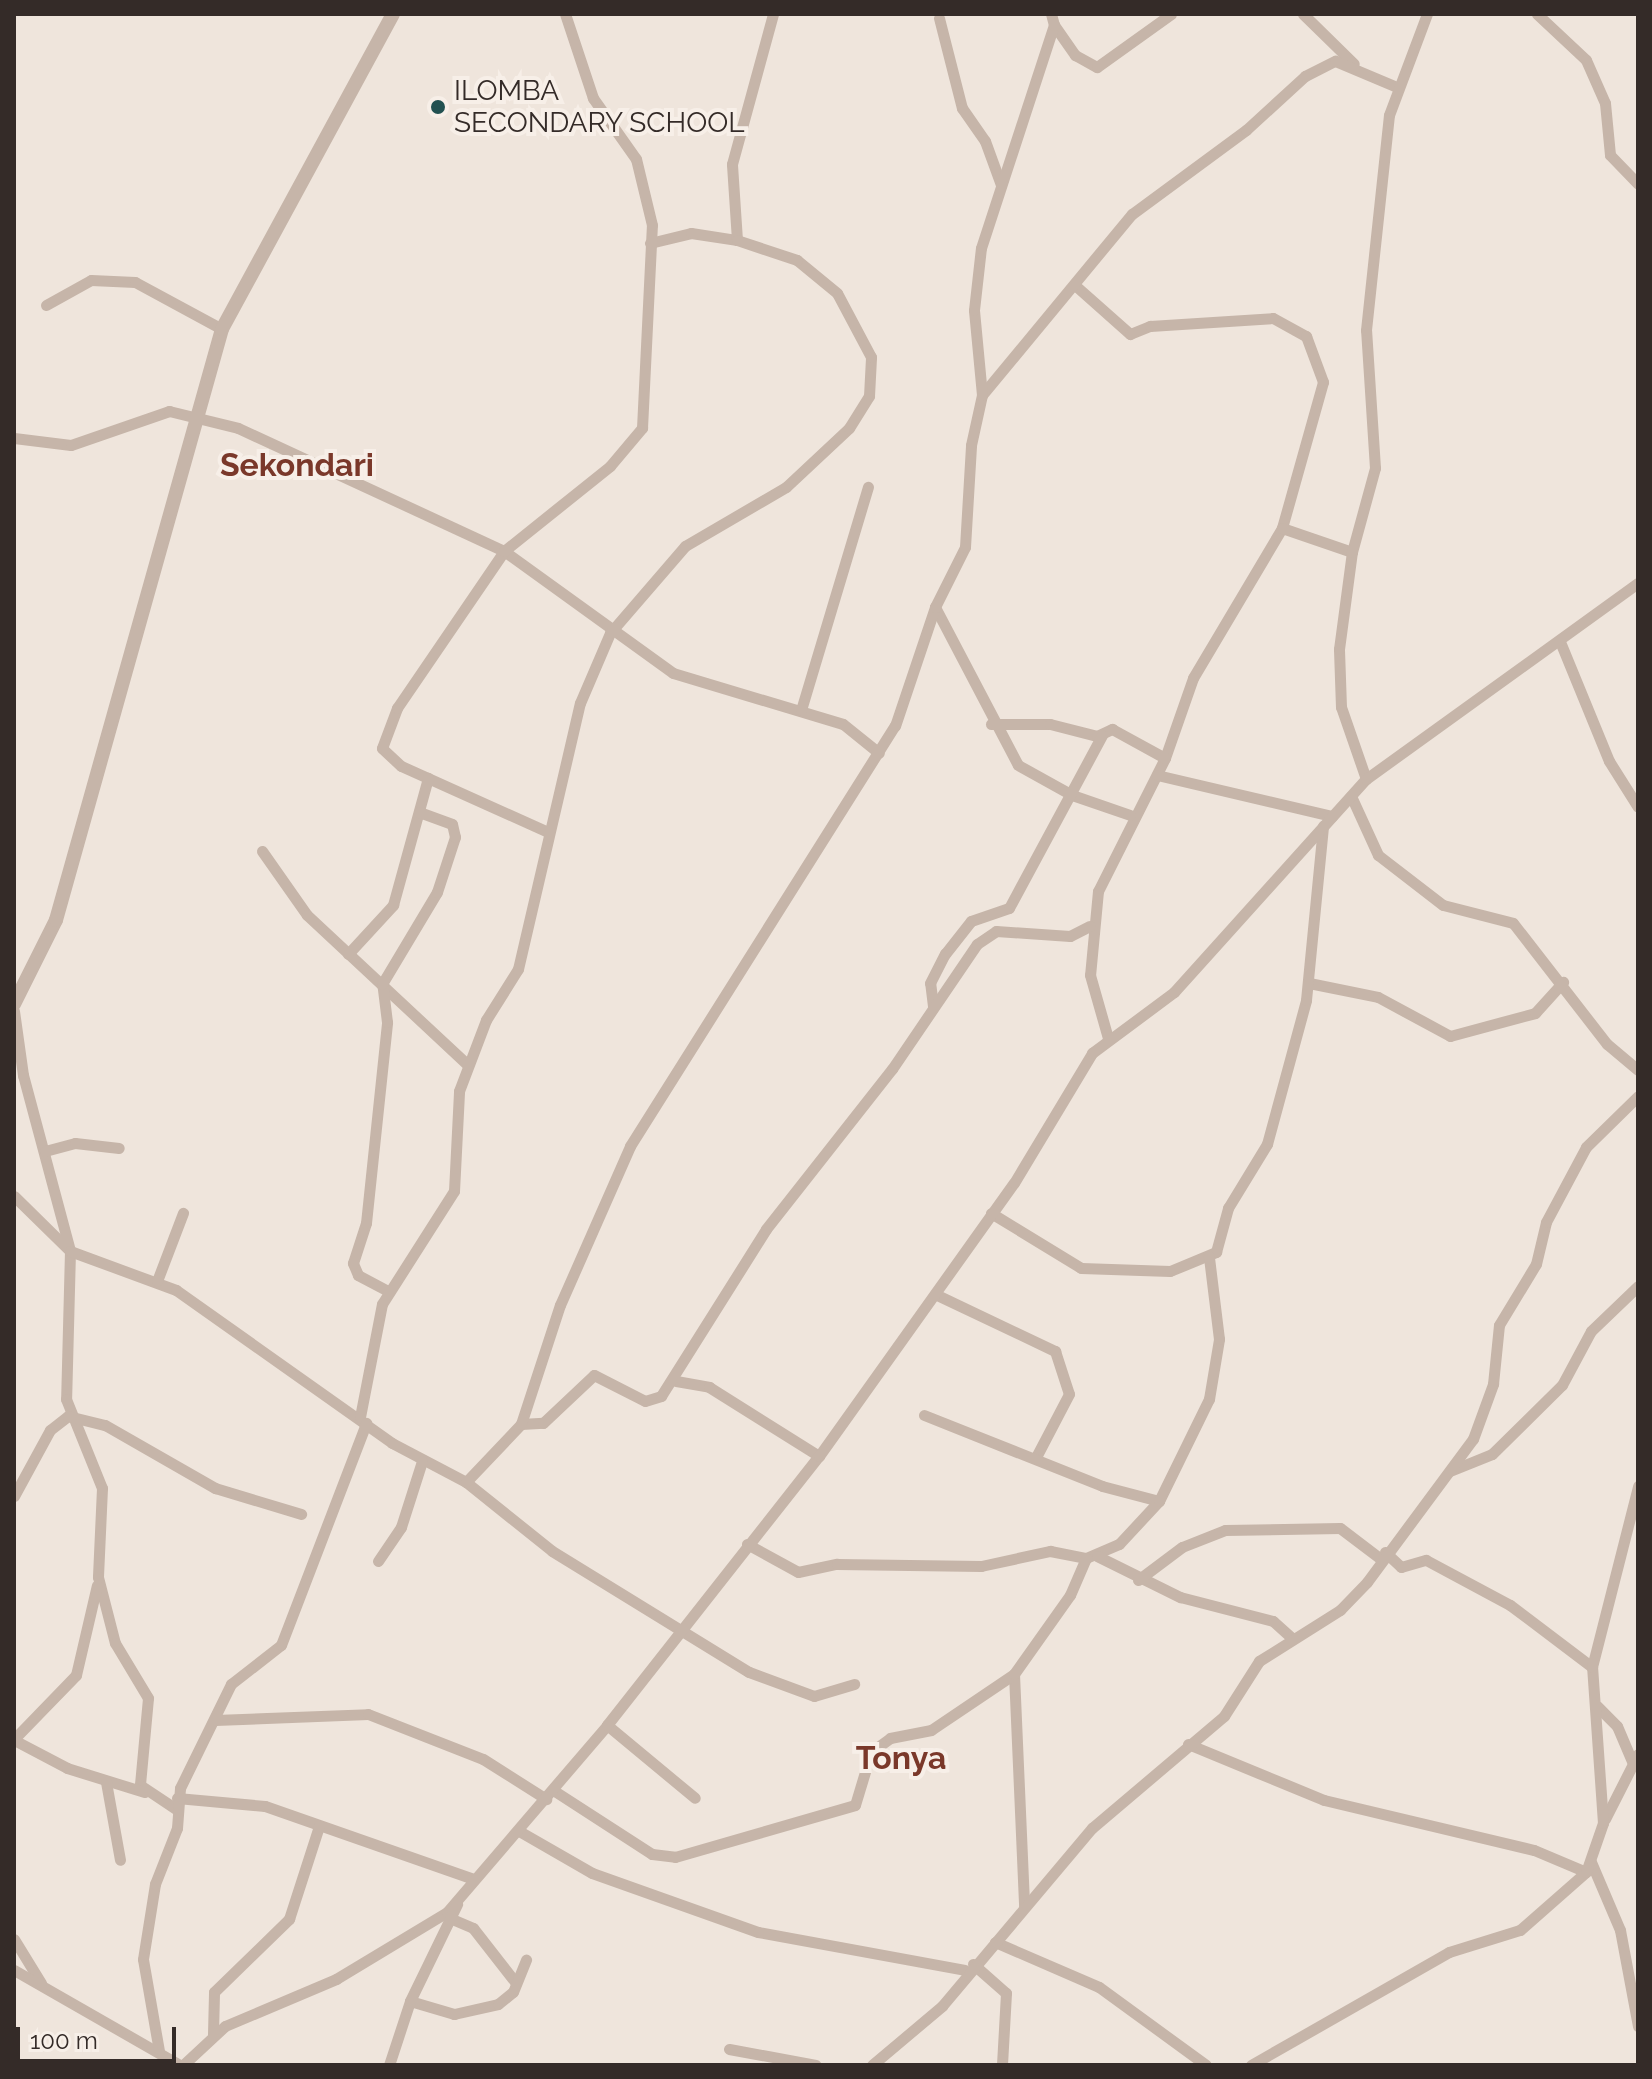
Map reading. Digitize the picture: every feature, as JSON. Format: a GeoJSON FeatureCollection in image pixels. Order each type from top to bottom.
{"type":"FeatureCollection","features":[{"type":"Feature","properties":{"kind":"street"},"geometry":{"type":"LineString","coordinates":[[14,1004],[56,920],[193,414],[222,329],[393,14]]}},
{"type":"Feature","properties":{"kind":"street"},"geometry":{"type":"LineString","coordinates":[[548,832],[428,778],[386,755],[385,732],[504,551],[610,466],[642,428],[654,296],[650,243],[636,159],[593,98],[565,14]]}},
{"type":"Feature","properties":{"kind":"street"},"geometry":{"type":"LineString","coordinates":[[737,240],[732,164],[773,14]]}},
{"type":"Feature","properties":{"kind":"street"},"geometry":{"type":"LineString","coordinates":[[1052,20],[1075,55],[1097,67],[1171,14]]}},
{"type":"Feature","properties":{"kind":"street"},"geometry":{"type":"LineString","coordinates":[[1303,14],[1354,64],[1397,87]]}},
{"type":"Feature","properties":{"kind":"street"},"geometry":{"type":"LineString","coordinates":[[1366,779],[1337,681],[1352,552],[1375,468],[1366,330],[1397,87],[1427,14]]}},
{"type":"Feature","properties":{"kind":"street"},"geometry":{"type":"LineString","coordinates":[[1537,14],[1586,60],[1605,103],[1610,155],[1638,184]]}},
{"type":"Feature","properties":{"kind":"street"},"geometry":{"type":"LineString","coordinates":[[939,18],[962,108],[985,141],[1001,185]]}},
{"type":"Feature","properties":{"kind":"street"},"geometry":{"type":"LineString","coordinates":[[521,1424],[560,1305],[623,1158],[791,880],[879,753],[935,607],[965,547],[971,445],[982,395],[976,284],[1001,185],[1052,20]]}},
{"type":"Feature","properties":{"kind":"street"},"geometry":{"type":"LineString","coordinates":[[982,395],[1036,323],[1077,287],[1132,214],[1176,177],[1246,130],[1305,76],[1335,61],[1354,64]]}},
{"type":"Feature","properties":{"kind":"street"},"geometry":{"type":"LineString","coordinates":[[159,2051],[143,1959],[177,1803],[234,1681],[281,1645],[363,1420],[388,1291],[454,1191],[456,1114],[467,1064],[518,969],[580,703],[610,633],[685,546],[786,487],[849,428],[869,396],[871,357],[837,293],[797,260],[737,240],[691,233],[650,243]]}},
{"type":"Feature","properties":{"kind":"street"},"geometry":{"type":"LineString","coordinates":[[46,305],[91,280],[135,282],[222,329]]}},
{"type":"Feature","properties":{"kind":"street"},"geometry":{"type":"LineString","coordinates":[[1077,287],[1130,334],[1256,316],[1306,336],[1322,366],[1320,405],[1282,528],[1193,678],[1165,758],[1130,815],[1090,926],[1090,975],[1108,1038]]}},
{"type":"Feature","properties":{"kind":"street"},"geometry":{"type":"LineString","coordinates":[[14,438],[71,445],[169,411],[193,414],[258,436],[504,551],[610,633],[673,673],[843,724],[879,753]]}},
{"type":"Feature","properties":{"kind":"street"},"geometry":{"type":"LineString","coordinates":[[801,710],[868,487]]}},
{"type":"Feature","properties":{"kind":"street"},"geometry":{"type":"LineString","coordinates":[[1282,528],[1352,552]]}},
{"type":"Feature","properties":{"kind":"street"},"geometry":{"type":"LineString","coordinates":[[14,1970],[182,2065],[213,2034],[410,1941],[460,1897],[519,1831],[607,1725],[681,1627],[819,1456],[937,1295],[1075,1075],[1108,1038],[1174,992],[1366,779],[1561,644],[1638,583]]}},
{"type":"Feature","properties":{"kind":"street"},"geometry":{"type":"LineString","coordinates":[[935,607],[991,724],[1018,765],[1072,795],[1130,815]]}},
{"type":"Feature","properties":{"kind":"street"},"geometry":{"type":"LineString","coordinates":[[1561,644],[1609,761],[1638,807]]}},
{"type":"Feature","properties":{"kind":"street"},"geometry":{"type":"LineString","coordinates":[[991,724],[1006,729],[1031,722],[1102,735]]}},
{"type":"Feature","properties":{"kind":"street"},"geometry":{"type":"LineString","coordinates":[[933,1006],[930,983],[950,947],[971,921],[1009,908],[1102,735],[1112,729],[1165,758]]}},
{"type":"Feature","properties":{"kind":"street"},"geometry":{"type":"LineString","coordinates":[[1157,775],[1328,820]]}},
{"type":"Feature","properties":{"kind":"street"},"geometry":{"type":"LineString","coordinates":[[348,954],[393,905],[428,778]]}},
{"type":"Feature","properties":{"kind":"street"},"geometry":{"type":"LineString","coordinates":[[1351,796],[1371,845],[1393,868],[1443,905],[1503,915],[1563,982],[1607,1044],[1638,1070]]}},
{"type":"Feature","properties":{"kind":"street"},"geometry":{"type":"LineString","coordinates":[[388,1291],[358,1275],[353,1263],[366,1223],[387,1022],[382,984],[437,892],[455,837],[452,824],[419,812]]}},
{"type":"Feature","properties":{"kind":"street"},"geometry":{"type":"LineString","coordinates":[[215,1720],[368,1714],[483,1759],[652,1854],[675,1857],[855,1805],[871,1752],[890,1738],[931,1730],[1014,1674],[1070,1595],[1092,1557],[1131,1535],[1159,1501],[1215,1374],[1209,1257],[1267,1144],[1309,983],[1328,820]]}},
{"type":"Feature","properties":{"kind":"street"},"geometry":{"type":"LineString","coordinates":[[262,851],[307,915],[467,1064]]}},
{"type":"Feature","properties":{"kind":"street"},"geometry":{"type":"LineString","coordinates":[[466,1482],[492,1446],[521,1424],[543,1423],[594,1375],[651,1401],[676,1381],[766,1229],[988,934],[1070,936],[1090,926]]}},
{"type":"Feature","properties":{"kind":"street"},"geometry":{"type":"LineString","coordinates":[[1309,983],[1378,997],[1450,1036],[1535,1013],[1563,982]]}},
{"type":"Feature","properties":{"kind":"street"},"geometry":{"type":"LineString","coordinates":[[14,1011],[70,1251],[68,1416],[102,1488],[98,1577],[76,1675],[14,1739],[106,1782],[177,1803],[260,1805],[474,1879]]}},
{"type":"Feature","properties":{"kind":"street"},"geometry":{"type":"LineString","coordinates":[[872,2065],[920,2030],[969,1967],[995,1942],[1092,1828],[1224,1716],[1259,1661],[1355,1597],[1383,1555],[1450,1471],[1480,1422],[1499,1325],[1536,1264],[1546,1222],[1592,1139],[1638,1096]]}},
{"type":"Feature","properties":{"kind":"street"},"geometry":{"type":"LineString","coordinates":[[45,1151],[75,1143],[119,1148]]}},
{"type":"Feature","properties":{"kind":"street"},"geometry":{"type":"LineString","coordinates":[[14,1196],[70,1251],[157,1281],[422,1461],[466,1482],[552,1551],[681,1627],[749,1672],[814,1696],[854,1684]]}},
{"type":"Feature","properties":{"kind":"street"},"geometry":{"type":"LineString","coordinates":[[157,1281],[183,1213]]}},
{"type":"Feature","properties":{"kind":"street"},"geometry":{"type":"LineString","coordinates":[[991,1213],[1081,1268],[1163,1271],[1209,1257]]}},
{"type":"Feature","properties":{"kind":"street"},"geometry":{"type":"LineString","coordinates":[[1450,1471],[1492,1454],[1562,1385],[1591,1331],[1638,1286]]}},
{"type":"Feature","properties":{"kind":"street"},"geometry":{"type":"LineString","coordinates":[[937,1295],[1055,1351],[1069,1394],[1036,1457]]}},
{"type":"Feature","properties":{"kind":"street"},"geometry":{"type":"LineString","coordinates":[[676,1381],[709,1387],[819,1456]]}},
{"type":"Feature","properties":{"kind":"street"},"geometry":{"type":"LineString","coordinates":[[924,1415],[1159,1501]]}},
{"type":"Feature","properties":{"kind":"street"},"geometry":{"type":"LineString","coordinates":[[14,1496],[50,1430],[68,1416]]}},
{"type":"Feature","properties":{"kind":"street"},"geometry":{"type":"LineString","coordinates":[[68,1416],[105,1425],[201,1482],[280,1513],[301,1514]]}},
{"type":"Feature","properties":{"kind":"street"},"geometry":{"type":"LineString","coordinates":[[378,1561],[401,1527],[422,1461]]}},
{"type":"Feature","properties":{"kind":"street"},"geometry":{"type":"LineString","coordinates":[[1603,1823],[1592,1667],[1638,1486]]}},
{"type":"Feature","properties":{"kind":"street"},"geometry":{"type":"LineString","coordinates":[[1138,1580],[1182,1547],[1225,1530],[1340,1528],[1401,1567],[1426,1560],[1510,1605],[1592,1667]]}},
{"type":"Feature","properties":{"kind":"street"},"geometry":{"type":"LineString","coordinates":[[747,1544],[798,1572],[837,1564],[981,1566],[1050,1551],[1092,1557],[1138,1580],[1273,1621],[1291,1637]]}},
{"type":"Feature","properties":{"kind":"street"},"geometry":{"type":"LineString","coordinates":[[98,1577],[115,1643],[148,1698],[144,1792]]}},
{"type":"Feature","properties":{"kind":"street"},"geometry":{"type":"LineString","coordinates":[[1014,1674],[1024,1908]]}},
{"type":"Feature","properties":{"kind":"street"},"geometry":{"type":"LineString","coordinates":[[1251,2065],[1449,1952],[1520,1930],[1589,1867],[1603,1823],[1635,1758],[1617,1726],[1597,1706]]}},
{"type":"Feature","properties":{"kind":"street"},"geometry":{"type":"LineString","coordinates":[[607,1725],[695,1798]]}},
{"type":"Feature","properties":{"kind":"street"},"geometry":{"type":"LineString","coordinates":[[1188,1744],[1324,1800],[1534,1850],[1589,1867],[1620,1930],[1638,2026]]}},
{"type":"Feature","properties":{"kind":"street"},"geometry":{"type":"LineString","coordinates":[[106,1782],[120,1860]]}},
{"type":"Feature","properties":{"kind":"street"},"geometry":{"type":"LineString","coordinates":[[213,2034],[214,1992],[289,1919],[319,1826]]}},
{"type":"Feature","properties":{"kind":"street"},"geometry":{"type":"LineString","coordinates":[[519,1831],[592,1873],[758,1932],[969,1967],[1006,1993],[1002,2065]]}},
{"type":"Feature","properties":{"kind":"street"},"geometry":{"type":"LineString","coordinates":[[389,2065],[410,2001],[460,1897]]}},
{"type":"Feature","properties":{"kind":"street"},"geometry":{"type":"LineString","coordinates":[[452,1919],[473,1928],[516,1983]]}},
{"type":"Feature","properties":{"kind":"street"},"geometry":{"type":"LineString","coordinates":[[14,1939],[41,1983]]}},
{"type":"Feature","properties":{"kind":"street"},"geometry":{"type":"LineString","coordinates":[[995,1942],[1099,1987],[1206,2065]]}},
{"type":"Feature","properties":{"kind":"street"},"geometry":{"type":"LineString","coordinates":[[410,2001],[454,2014],[498,2004],[516,1983],[526,1960]]}},
{"type":"Feature","properties":{"kind":"street"},"geometry":{"type":"LineString","coordinates":[[729,2049],[816,2065]]}},
{"type":"Feature","properties":{"kind":"place","name":"ILOMBA SECONDARY SCHOOL"},"geometry":{"type":"Point","coordinates":[438,107]}},
{"type":"Feature","properties":{"kind":"district","name":"Sekondari"},"geometry":{"type":"Point","coordinates":[297,465]}},
{"type":"Feature","properties":{"kind":"district","name":"Tonya"},"geometry":{"type":"Point","coordinates":[901,1758]}}]}
